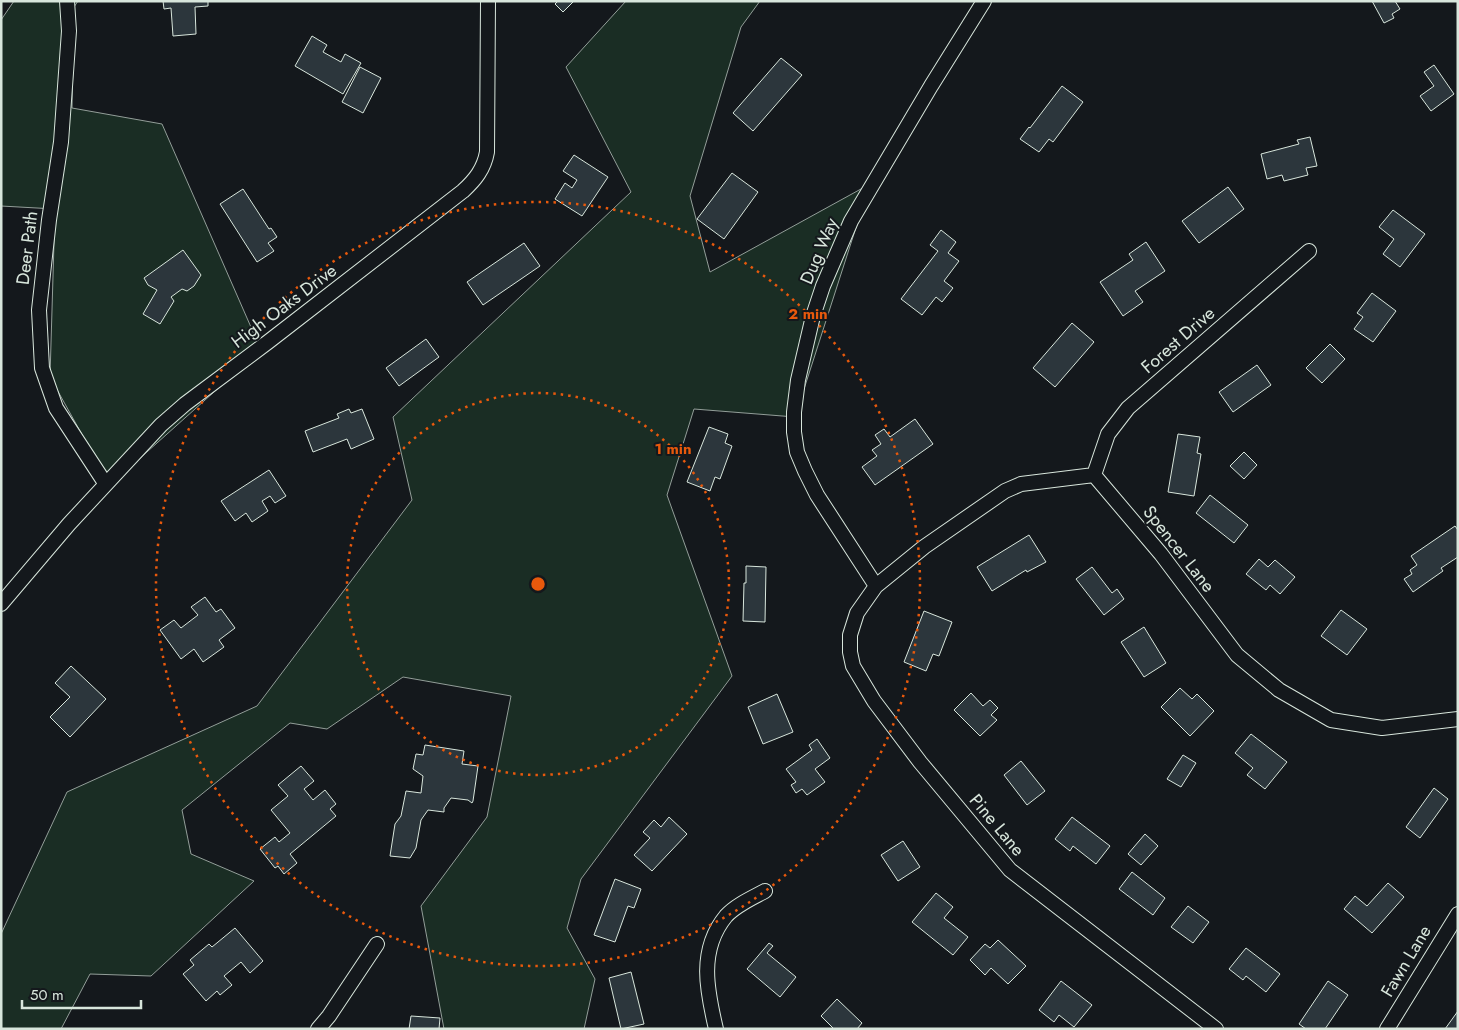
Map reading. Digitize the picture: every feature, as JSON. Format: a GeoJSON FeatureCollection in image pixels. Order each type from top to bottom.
{"type":"FeatureCollection","features":[{"type":"Feature","properties":{"kind":"street","name":"Deer Path"},"geometry":{"type":"LineString","coordinates":[[67,1],[69,31],[61,142],[49,220],[39,310],[42,368],[56,408],[105,483]]}},
{"type":"Feature","properties":{"kind":"street","name":"High Oaks Drive"},"geometry":{"type":"LineString","coordinates":[[1,604],[105,483],[161,425],[185,404],[276,336],[463,191],[477,178],[486,162],[487,152],[488,1]]}},
{"type":"Feature","properties":{"kind":"street","name":"Dug Way"},"geometry":{"type":"LineString","coordinates":[[876,586],[817,495],[797,452],[794,412],[798,380],[813,316],[823,286],[851,221],[930,86],[984,1]]}},
{"type":"Feature","properties":{"kind":"street","name":"Forest Drive"},"geometry":{"type":"LineString","coordinates":[[1094,475],[1108,434],[1128,408],[1310,251]]}},
{"type":"Feature","properties":{"kind":"street"},"geometry":{"type":"LineString","coordinates":[[876,586],[924,547],[1005,491],[1021,484],[1094,475]]}},
{"type":"Feature","properties":{"kind":"street","name":"Spencer Lane"},"geometry":{"type":"LineString","coordinates":[[1094,475],[1161,554],[1237,655],[1279,690],[1331,720],[1382,728],[1458,720]]}},
{"type":"Feature","properties":{"kind":"street","name":"Pine Lane"},"geometry":{"type":"LineString","coordinates":[[876,586],[857,614],[850,635],[850,652],[854,666],[874,701],[920,762],[1010,870],[1216,1029]]}},
{"type":"Feature","properties":{"kind":"street"},"geometry":{"type":"LineString","coordinates":[[716,1029],[707,984],[708,960],[712,944],[719,927],[727,915],[765,891]]}},
{"type":"Feature","properties":{"kind":"street","name":"Fawn Lane"},"geometry":{"type":"LineString","coordinates":[[1387,1029],[1458,914]]}},
{"type":"Feature","properties":{"kind":"street"},"geometry":{"type":"LineString","coordinates":[[318,1029],[329,1016],[377,944]]}},
{"type":"Feature","properties":{"kind":"green space"},"geometry":{"type":"Polygon","coordinates":[[[14,1],[78,1],[74,7],[72,108],[162,124],[261,350],[110,485],[50,377],[55,209],[1,206],[1,20],[14,1]]]}},
{"type":"Feature","properties":{"kind":"green space"},"geometry":{"type":"Polygon","coordinates":[[[626,1],[760,1],[741,27],[690,196],[710,272],[870,184],[795,417],[694,409],[667,495],[732,676],[581,879],[567,928],[595,979],[584,1029],[444,1029],[421,906],[487,817],[511,696],[403,677],[327,729],[290,723],[182,810],[191,854],[254,881],[151,976],[90,974],[61,1029],[1,1029],[1,934],[67,792],[257,706],[412,500],[393,417],[631,192],[566,67],[626,1]]]}},
{"type":"Feature","properties":{"kind":"building"},"geometry":{"type":"Polygon","coordinates":[[[163,1],[208,1],[208,6],[195,7],[196,34],[173,36],[171,8],[164,9],[163,1]]]}},
{"type":"Feature","properties":{"kind":"building"},"geometry":{"type":"Polygon","coordinates":[[[558,1],[574,1],[563,12],[555,4],[558,1]]]}},
{"type":"Feature","properties":{"kind":"building"},"geometry":{"type":"Polygon","coordinates":[[[1372,1],[1395,1],[1400,9],[1392,14],[1394,18],[1384,23],[1372,1]]]}},
{"type":"Feature","properties":{"kind":"building"},"geometry":{"type":"Polygon","coordinates":[[[312,36],[327,45],[323,52],[341,62],[345,54],[361,63],[343,94],[295,66],[312,36]]]}},
{"type":"Feature","properties":{"kind":"building"},"geometry":{"type":"Polygon","coordinates":[[[781,58],[802,75],[753,131],[733,113],[781,58]]]}},
{"type":"Feature","properties":{"kind":"building"},"geometry":{"type":"Polygon","coordinates":[[[1434,65],[1454,94],[1431,111],[1420,96],[1434,86],[1424,72],[1434,65]]]}},
{"type":"Feature","properties":{"kind":"building"},"geometry":{"type":"Polygon","coordinates":[[[360,67],[381,78],[363,113],[342,102],[360,67]]]}},
{"type":"Feature","properties":{"kind":"building"},"geometry":{"type":"Polygon","coordinates":[[[1062,86],[1083,102],[1053,142],[1049,139],[1039,152],[1020,139],[1062,86]]]}},
{"type":"Feature","properties":{"kind":"building"},"geometry":{"type":"Polygon","coordinates":[[[1310,137],[1317,166],[1306,168],[1308,175],[1284,181],[1282,175],[1267,179],[1261,154],[1299,144],[1297,140],[1310,137]]]}},
{"type":"Feature","properties":{"kind":"building"},"geometry":{"type":"Polygon","coordinates":[[[574,155],[608,177],[582,216],[555,199],[565,183],[572,188],[577,180],[563,171],[574,155]]]}},
{"type":"Feature","properties":{"kind":"building"},"geometry":{"type":"Polygon","coordinates":[[[732,173],[758,192],[724,239],[697,219],[732,173]]]}},
{"type":"Feature","properties":{"kind":"building"},"geometry":{"type":"Polygon","coordinates":[[[1228,187],[1244,209],[1199,243],[1182,221],[1228,187]]]}},
{"type":"Feature","properties":{"kind":"building"},"geometry":{"type":"Polygon","coordinates":[[[243,189],[269,229],[271,228],[277,237],[268,243],[274,251],[257,262],[220,204],[243,189]]]}},
{"type":"Feature","properties":{"kind":"building"},"geometry":{"type":"Polygon","coordinates":[[[1393,210],[1425,234],[1400,267],[1383,254],[1394,239],[1379,227],[1393,210]]]}},
{"type":"Feature","properties":{"kind":"building"},"geometry":{"type":"Polygon","coordinates":[[[941,230],[956,242],[948,253],[959,261],[944,281],[953,288],[942,302],[936,297],[922,315],[901,299],[938,251],[930,245],[941,230]]]}},
{"type":"Feature","properties":{"kind":"building"},"geometry":{"type":"Polygon","coordinates":[[[1146,242],[1165,271],[1135,291],[1143,302],[1123,316],[1100,282],[1133,260],[1129,254],[1146,242]]]}},
{"type":"Feature","properties":{"kind":"building"},"geometry":{"type":"Polygon","coordinates":[[[524,243],[540,266],[483,305],[467,282],[524,243]]]}},
{"type":"Feature","properties":{"kind":"building"},"geometry":{"type":"Polygon","coordinates":[[[183,250],[201,275],[194,286],[187,291],[182,289],[171,297],[174,301],[160,324],[143,314],[157,290],[148,285],[144,278],[183,250]]]}},
{"type":"Feature","properties":{"kind":"building"},"geometry":{"type":"Polygon","coordinates":[[[1372,293],[1396,311],[1373,342],[1354,329],[1363,317],[1357,313],[1372,293]]]}},
{"type":"Feature","properties":{"kind":"building"},"geometry":{"type":"Polygon","coordinates":[[[1072,323],[1094,342],[1055,387],[1033,368],[1072,323]]]}},
{"type":"Feature","properties":{"kind":"building"},"geometry":{"type":"Polygon","coordinates":[[[426,339],[439,357],[399,386],[386,368],[426,339]]]}},
{"type":"Feature","properties":{"kind":"building"},"geometry":{"type":"Polygon","coordinates":[[[1330,344],[1345,359],[1322,383],[1306,368],[1330,344]]]}},
{"type":"Feature","properties":{"kind":"building"},"geometry":{"type":"Polygon","coordinates":[[[1257,365],[1271,385],[1233,412],[1219,392],[1257,365]]]}},
{"type":"Feature","properties":{"kind":"building"},"geometry":{"type":"Polygon","coordinates":[[[349,409],[351,413],[362,409],[374,439],[351,449],[347,439],[313,452],[305,431],[339,418],[337,414],[349,409]]]}},
{"type":"Feature","properties":{"kind":"building"},"geometry":{"type":"Polygon","coordinates":[[[915,419],[933,444],[875,485],[862,467],[877,456],[872,450],[881,444],[875,435],[884,429],[890,437],[915,419]]]}},
{"type":"Feature","properties":{"kind":"building"},"geometry":{"type":"Polygon","coordinates":[[[709,427],[728,434],[725,443],[732,446],[720,479],[715,477],[710,491],[687,482],[709,427]]]}},
{"type":"Feature","properties":{"kind":"building"},"geometry":{"type":"Polygon","coordinates":[[[1178,434],[1200,437],[1197,453],[1201,454],[1194,496],[1168,492],[1178,434]]]}},
{"type":"Feature","properties":{"kind":"building"},"geometry":{"type":"Polygon","coordinates":[[[1244,452],[1257,465],[1244,479],[1230,466],[1244,452]]]}},
{"type":"Feature","properties":{"kind":"building"},"geometry":{"type":"Polygon","coordinates":[[[269,470],[286,496],[275,503],[270,496],[262,501],[268,511],[252,522],[246,513],[235,521],[221,501],[269,470]]]}},
{"type":"Feature","properties":{"kind":"building"},"geometry":{"type":"Polygon","coordinates":[[[1210,495],[1248,525],[1234,543],[1196,513],[1210,495]]]}},
{"type":"Feature","properties":{"kind":"building"},"geometry":{"type":"Polygon","coordinates":[[[1455,526],[1458,530],[1458,557],[1441,568],[1443,571],[1413,592],[1404,579],[1412,574],[1410,570],[1417,565],[1411,556],[1455,526]]]}},
{"type":"Feature","properties":{"kind":"building"},"geometry":{"type":"Polygon","coordinates":[[[1029,535],[1046,562],[1027,572],[1026,570],[992,591],[977,567],[1029,535]]]}},
{"type":"Feature","properties":{"kind":"building"},"geometry":{"type":"Polygon","coordinates":[[[1259,559],[1268,567],[1275,560],[1295,577],[1280,594],[1270,585],[1266,590],[1246,574],[1259,559]]]}},
{"type":"Feature","properties":{"kind":"building"},"geometry":{"type":"Polygon","coordinates":[[[746,566],[766,567],[765,622],[743,621],[746,566]]]}},
{"type":"Feature","properties":{"kind":"building"},"geometry":{"type":"Polygon","coordinates":[[[1092,567],[1112,593],[1117,589],[1124,599],[1104,615],[1076,579],[1092,567]]]}},
{"type":"Feature","properties":{"kind":"building"},"geometry":{"type":"Polygon","coordinates":[[[205,597],[216,612],[221,609],[235,628],[219,640],[224,647],[203,662],[194,649],[181,659],[160,630],[174,620],[181,628],[198,615],[191,607],[205,597]]]}},
{"type":"Feature","properties":{"kind":"building"},"geometry":{"type":"Polygon","coordinates":[[[1341,610],[1367,629],[1347,655],[1321,636],[1341,610]]]}},
{"type":"Feature","properties":{"kind":"building"},"geometry":{"type":"Polygon","coordinates":[[[924,611],[952,622],[939,656],[933,654],[926,671],[904,662],[924,611]]]}},
{"type":"Feature","properties":{"kind":"building"},"geometry":{"type":"Polygon","coordinates":[[[1144,627],[1166,663],[1144,677],[1121,642],[1144,627]]]}},
{"type":"Feature","properties":{"kind":"building"},"geometry":{"type":"Polygon","coordinates":[[[71,666],[106,699],[70,737],[50,717],[70,697],[55,683],[71,666]]]}},
{"type":"Feature","properties":{"kind":"building"},"geometry":{"type":"Polygon","coordinates":[[[1180,688],[1192,699],[1197,694],[1214,711],[1190,736],[1161,707],[1180,688]]]}},
{"type":"Feature","properties":{"kind":"building"},"geometry":{"type":"Polygon","coordinates":[[[971,693],[983,706],[990,700],[998,708],[991,715],[997,720],[980,736],[954,710],[971,693]]]}},
{"type":"Feature","properties":{"kind":"building"},"geometry":{"type":"Polygon","coordinates":[[[777,694],[793,732],[763,744],[748,707],[777,694]]]}},
{"type":"Feature","properties":{"kind":"building"},"geometry":{"type":"Polygon","coordinates":[[[1251,734],[1287,762],[1265,789],[1247,775],[1253,768],[1235,753],[1251,734]]]}},
{"type":"Feature","properties":{"kind":"building"},"geometry":{"type":"Polygon","coordinates":[[[817,739],[830,758],[815,769],[825,782],[807,795],[802,789],[796,793],[791,785],[796,782],[786,769],[812,750],[809,745],[817,739]]]}},
{"type":"Feature","properties":{"kind":"building"},"geometry":{"type":"Polygon","coordinates":[[[425,745],[464,751],[462,764],[478,766],[473,801],[472,803],[468,800],[451,798],[444,808],[444,812],[428,810],[421,820],[416,848],[410,858],[390,856],[395,824],[401,816],[406,791],[421,793],[423,776],[413,769],[416,754],[423,755],[425,745]]]}},
{"type":"Feature","properties":{"kind":"building"},"geometry":{"type":"Polygon","coordinates":[[[1183,755],[1196,763],[1181,787],[1167,779],[1183,755]]]}},
{"type":"Feature","properties":{"kind":"building"},"geometry":{"type":"Polygon","coordinates":[[[1021,761],[1045,791],[1027,805],[1004,775],[1021,761]]]}},
{"type":"Feature","properties":{"kind":"building"},"geometry":{"type":"Polygon","coordinates":[[[301,766],[314,781],[304,789],[313,800],[325,790],[336,804],[330,809],[336,816],[290,854],[297,863],[284,874],[278,866],[275,868],[260,849],[275,837],[279,842],[290,833],[271,810],[288,796],[278,785],[301,766]]]}},
{"type":"Feature","properties":{"kind":"building"},"geometry":{"type":"Polygon","coordinates":[[[1434,788],[1448,799],[1420,838],[1406,827],[1434,788]]]}},
{"type":"Feature","properties":{"kind":"building"},"geometry":{"type":"Polygon","coordinates":[[[669,817],[687,834],[652,871],[634,855],[650,838],[643,832],[654,820],[661,827],[669,817]]]}},
{"type":"Feature","properties":{"kind":"building"},"geometry":{"type":"Polygon","coordinates":[[[1072,817],[1110,846],[1096,864],[1073,846],[1070,851],[1055,839],[1072,817]]]}},
{"type":"Feature","properties":{"kind":"building"},"geometry":{"type":"Polygon","coordinates":[[[1145,834],[1158,846],[1141,865],[1128,854],[1145,834]]]}},
{"type":"Feature","properties":{"kind":"building"},"geometry":{"type":"Polygon","coordinates":[[[903,841],[920,867],[898,881],[881,855],[903,841]]]}},
{"type":"Feature","properties":{"kind":"building"},"geometry":{"type":"Polygon","coordinates":[[[1132,872],[1165,898],[1153,915],[1119,889],[1132,872]]]}},
{"type":"Feature","properties":{"kind":"building"},"geometry":{"type":"Polygon","coordinates":[[[615,879],[641,889],[634,908],[628,906],[615,942],[594,935],[615,879]]]}},
{"type":"Feature","properties":{"kind":"building"},"geometry":{"type":"Polygon","coordinates":[[[1388,883],[1404,897],[1372,933],[1344,909],[1355,896],[1367,906],[1388,883]]]}},
{"type":"Feature","properties":{"kind":"building"},"geometry":{"type":"Polygon","coordinates":[[[936,893],[953,907],[944,918],[968,937],[953,955],[912,922],[936,893]]]}},
{"type":"Feature","properties":{"kind":"building"},"geometry":{"type":"Polygon","coordinates":[[[1188,906],[1209,922],[1193,943],[1171,927],[1188,906]]]}},
{"type":"Feature","properties":{"kind":"building"},"geometry":{"type":"Polygon","coordinates":[[[235,928],[263,961],[250,973],[241,962],[224,976],[232,985],[220,995],[217,991],[206,1001],[183,974],[194,965],[190,960],[209,944],[212,947],[235,928]]]}},
{"type":"Feature","properties":{"kind":"building"},"geometry":{"type":"Polygon","coordinates":[[[998,940],[1026,966],[1008,984],[991,968],[985,975],[970,960],[985,944],[990,948],[998,940]]]}},
{"type":"Feature","properties":{"kind":"building"},"geometry":{"type":"Polygon","coordinates":[[[769,943],[773,946],[767,953],[796,977],[780,997],[747,969],[769,943]]]}},
{"type":"Feature","properties":{"kind":"building"},"geometry":{"type":"Polygon","coordinates":[[[1246,948],[1280,974],[1266,992],[1246,976],[1243,980],[1229,969],[1246,948]]]}},
{"type":"Feature","properties":{"kind":"building"},"geometry":{"type":"Polygon","coordinates":[[[631,972],[644,1024],[621,1029],[609,978],[631,972]]]}},
{"type":"Feature","properties":{"kind":"building"},"geometry":{"type":"Polygon","coordinates":[[[1061,981],[1092,1005],[1074,1027],[1059,1015],[1054,1022],[1039,1010],[1061,981]]]}},
{"type":"Feature","properties":{"kind":"building"},"geometry":{"type":"Polygon","coordinates":[[[1328,981],[1348,995],[1325,1029],[1306,1029],[1299,1024],[1328,981]]]}},
{"type":"Feature","properties":{"kind":"building"},"geometry":{"type":"Polygon","coordinates":[[[837,999],[862,1023],[857,1029],[834,1029],[821,1016],[837,999]]]}},
{"type":"Feature","properties":{"kind":"building"},"geometry":{"type":"Polygon","coordinates":[[[1458,1011],[1458,1029],[1445,1029],[1458,1011]]]}},
{"type":"Feature","properties":{"kind":"building"},"geometry":{"type":"Polygon","coordinates":[[[411,1016],[440,1018],[439,1029],[409,1029],[411,1016]]]}}]}
